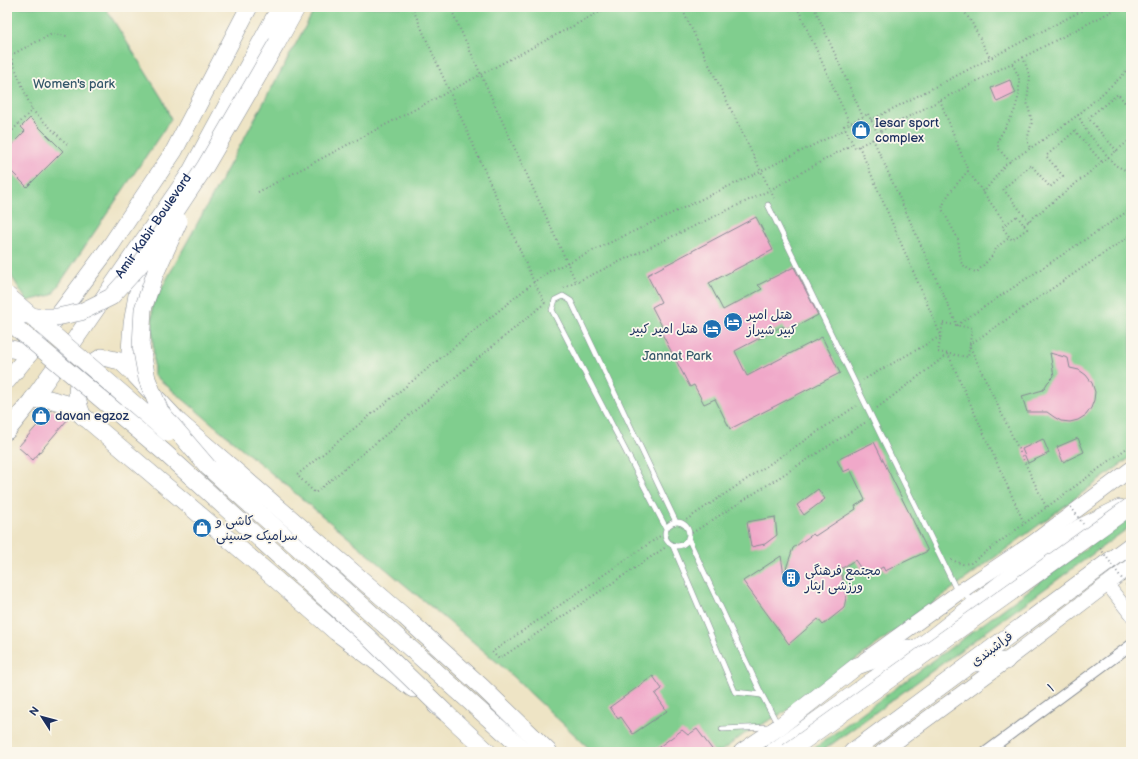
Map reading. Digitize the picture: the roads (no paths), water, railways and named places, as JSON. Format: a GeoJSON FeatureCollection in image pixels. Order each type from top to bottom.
{"type":"FeatureCollection","features":[{"type":"Feature","properties":{"kind":"main road","name":"Amir Kabir Boulevard"},"geometry":{"type":"LineString","coordinates":[[7,381],[30,353],[110,245],[174,151],[249,7]]}},
{"type":"Feature","properties":{"kind":"main road","name":"Amir Kabir Boulevard"},"geometry":{"type":"LineString","coordinates":[[7,431],[32,400],[197,170],[280,7]]}},
{"type":"Feature","properties":{"kind":"main road"},"geometry":{"type":"LineString","coordinates":[[7,308],[16,312],[37,317],[57,317],[81,312],[111,297],[140,265],[197,170],[277,43],[296,7]]}},
{"type":"Feature","properties":{"kind":"main road"},"geometry":{"type":"LineString","coordinates":[[134,374],[130,351],[132,324],[137,295],[145,270],[197,170]]}},
{"type":"Feature","properties":{"kind":"main road"},"geometry":{"type":"LineString","coordinates":[[197,170],[155,274],[143,309],[141,346],[147,380],[160,411],[208,467]]}},
{"type":"Feature","properties":{"kind":"main road"},"geometry":{"type":"LineString","coordinates":[[7,295],[208,467],[526,752]]}},
{"type":"Feature","properties":{"kind":"main road"},"geometry":{"type":"LineString","coordinates":[[7,320],[164,452],[368,637],[488,752]]}},
{"type":"Feature","properties":{"kind":"main road"},"geometry":{"type":"LineString","coordinates":[[7,348],[30,353]]}},
{"type":"Feature","properties":{"kind":"main road"},"geometry":{"type":"LineString","coordinates":[[83,416],[78,406],[77,391],[81,375],[90,364],[102,357],[120,361],[179,422],[405,617],[483,688],[549,752]]}},
{"type":"Feature","properties":{"kind":"main road"},"geometry":{"type":"LineString","coordinates":[[32,400],[49,399],[67,404],[83,416],[336,632],[447,714]]}},
{"type":"Feature","properties":{"kind":"main road"},"geometry":{"type":"LineString","coordinates":[[742,752],[779,727],[857,666],[958,593],[1034,542],[1131,469]]}},
{"type":"Feature","properties":{"kind":"main road"},"geometry":{"type":"LineString","coordinates":[[773,752],[929,640],[1031,560],[1079,528],[1131,502]]}},
{"type":"Feature","properties":{"kind":"main road"},"geometry":{"type":"LineString","coordinates":[[788,752],[1131,506]]}},
{"type":"Feature","properties":{"kind":"main road","name":"فراشبندی"},"geometry":{"type":"LineString","coordinates":[[852,752],[974,663],[1131,545]]}},
{"type":"Feature","properties":{"kind":"main road","name":"فراشبندی"},"geometry":{"type":"LineString","coordinates":[[882,752],[1006,661],[1131,566]]}},
{"type":"Feature","properties":{"kind":"main road"},"geometry":{"type":"LineString","coordinates":[[857,666],[929,640]]}},
{"type":"Feature","properties":{"kind":"main road"},"geometry":{"type":"LineString","coordinates":[[974,663],[1006,661]]}},
{"type":"Feature","properties":{"kind":"main road"},"geometry":{"type":"LineString","coordinates":[[864,752],[874,737]]}},
{"type":"Feature","properties":{"kind":"street"},"geometry":{"type":"LineString","coordinates":[[1108,584],[1131,615]]}},
{"type":"Feature","properties":{"kind":"street","name":"۱"},"geometry":{"type":"LineString","coordinates":[[986,752],[1131,645]]}},
{"type":"Feature","properties":{"kind":"lane"},"geometry":{"type":"LineString","coordinates":[[768,205],[958,593],[978,602]]}},
{"type":"Feature","properties":{"kind":"lane"},"geometry":{"type":"LineString","coordinates":[[666,530],[552,310],[555,300],[563,296],[571,301],[679,522],[688,528],[689,536],[762,695],[779,727],[722,729]]}},
{"type":"Feature","properties":{"kind":"lane"},"geometry":{"type":"LineString","coordinates":[[679,522],[670,524],[666,530],[665,538],[672,545],[735,692],[762,695]]}},
{"type":"Feature","properties":{"kind":"lane"},"geometry":{"type":"LineString","coordinates":[[672,545],[681,546],[685,543],[689,536]]}},
{"type":"Feature","properties":{"kind":"place","name":"Iesar sport complex"},"geometry":{"type":"Point","coordinates":[861,130]}},
{"type":"Feature","properties":{"kind":"place","name":"هتل امیر کبیر شیراز"},"geometry":{"type":"Point","coordinates":[733,322]}},
{"type":"Feature","properties":{"kind":"place","name":"هتل امیر کبیر"},"geometry":{"type":"Point","coordinates":[712,329]}},
{"type":"Feature","properties":{"kind":"place","name":"davan egzoz"},"geometry":{"type":"Point","coordinates":[41,416]}},
{"type":"Feature","properties":{"kind":"place","name":"کاشی و سرامیک حسینی"},"geometry":{"type":"Point","coordinates":[202,528]}},
{"type":"Feature","properties":{"kind":"place","name":"مجتمع فرهنگی ورزشی ایثار"},"geometry":{"type":"Point","coordinates":[791,578]}},
{"type":"Feature","properties":{"kind":"park label","name":"Women's park"},"geometry":{"type":"Point","coordinates":[74,84]}},
{"type":"Feature","properties":{"kind":"park label","name":"Jannat Park"},"geometry":{"type":"Point","coordinates":[677,356]}}]}
